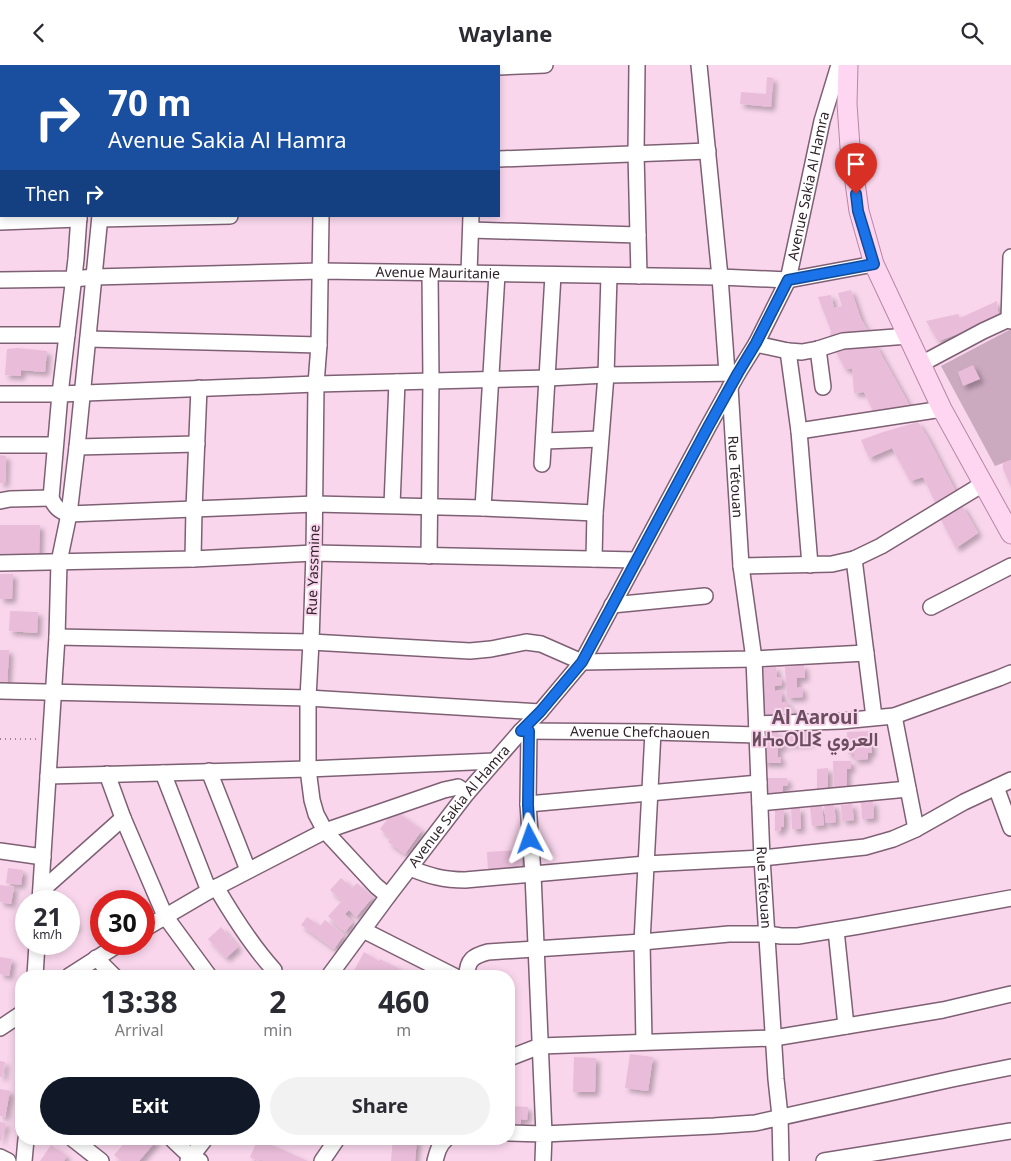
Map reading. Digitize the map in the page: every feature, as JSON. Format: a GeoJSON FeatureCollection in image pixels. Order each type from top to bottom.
{"type":"FeatureCollection","features":[{"type":"Feature","properties":{"kind":"main road"},"geometry":{"type":"LineString","coordinates":[[848,65],[847,104],[858,211],[874,264],[942,409],[1011,534]]}},
{"type":"Feature","properties":{"kind":"street"},"geometry":{"type":"LineString","coordinates":[[500,67],[545,65]]}},
{"type":"Feature","properties":{"kind":"street"},"geometry":{"type":"LineString","coordinates":[[637,65],[636,153],[639,276]]}},
{"type":"Feature","properties":{"kind":"street","name":"Rue Tétouan"},"geometry":{"type":"LineString","coordinates":[[699,65],[732,377],[741,566],[754,659],[762,858],[780,1117],[781,1161]]}},
{"type":"Feature","properties":{"kind":"street","name":"Avenue Sakia Al Hamra"},"geometry":{"type":"LineString","coordinates":[[333,970],[467,793],[525,731],[582,662],[732,377],[756,343],[788,280],[822,121],[839,65]]}},
{"type":"Feature","properties":{"kind":"street"},"geometry":{"type":"LineString","coordinates":[[500,159],[708,151]]}},
{"type":"Feature","properties":{"kind":"street"},"geometry":{"type":"LineString","coordinates":[[41,890],[57,637],[59,562],[77,447],[100,217]]}},
{"type":"Feature","properties":{"kind":"street","name":"Rue Yassmine"},"geometry":{"type":"LineString","coordinates":[[321,217],[319,345],[316,384],[314,553],[308,698],[308,769],[312,801],[325,831],[376,886],[388,896]]}},
{"type":"Feature","properties":{"kind":"street"},"geometry":{"type":"LineString","coordinates":[[0,222],[79,218],[51,498],[57,509],[62,512],[68,514],[315,504],[429,506],[595,513]]}},
{"type":"Feature","properties":{"kind":"street"},"geometry":{"type":"LineString","coordinates":[[469,273],[471,223],[638,235]]}},
{"type":"Feature","properties":{"kind":"street"},"geometry":{"type":"LineString","coordinates":[[921,364],[983,331],[1010,320],[1011,257]]}},
{"type":"Feature","properties":{"kind":"street","name":"Avenue Mauritanie"},"geometry":{"type":"LineString","coordinates":[[0,280],[320,271],[720,277],[788,280],[874,264]]}},
{"type":"Feature","properties":{"kind":"street"},"geometry":{"type":"LineString","coordinates":[[429,556],[430,273]]}},
{"type":"Feature","properties":{"kind":"street"},"geometry":{"type":"LineString","coordinates":[[483,508],[496,274]]}},
{"type":"Feature","properties":{"kind":"street"},"geometry":{"type":"LineString","coordinates":[[542,464],[553,275]]}},
{"type":"Feature","properties":{"kind":"street"},"geometry":{"type":"LineString","coordinates":[[594,559],[595,513],[606,375],[609,276]]}},
{"type":"Feature","properties":{"kind":"street"},"geometry":{"type":"LineString","coordinates":[[0,335],[68,335]]}},
{"type":"Feature","properties":{"kind":"street"},"geometry":{"type":"LineString","coordinates":[[756,343],[788,351],[802,352],[843,341],[908,336]]}},
{"type":"Feature","properties":{"kind":"street"},"geometry":{"type":"LineString","coordinates":[[88,339],[319,345]]}},
{"type":"Feature","properties":{"kind":"street"},"geometry":{"type":"LineString","coordinates":[[818,349],[823,387]]}},
{"type":"Feature","properties":{"kind":"street"},"geometry":{"type":"LineString","coordinates":[[788,351],[799,431],[810,565]]}},
{"type":"Feature","properties":{"kind":"street"},"geometry":{"type":"LineString","coordinates":[[0,394],[60,394],[606,375],[732,377]]}},
{"type":"Feature","properties":{"kind":"street"},"geometry":{"type":"LineString","coordinates":[[392,505],[397,382]]}},
{"type":"Feature","properties":{"kind":"street"},"geometry":{"type":"LineString","coordinates":[[193,559],[199,389]]}},
{"type":"Feature","properties":{"kind":"street"},"geometry":{"type":"LineString","coordinates":[[799,431],[942,409]]}},
{"type":"Feature","properties":{"kind":"street"},"geometry":{"type":"LineString","coordinates":[[544,441],[600,439]]}},
{"type":"Feature","properties":{"kind":"street"},"geometry":{"type":"LineString","coordinates":[[77,447],[197,444]]}},
{"type":"Feature","properties":{"kind":"street"},"geometry":{"type":"LineString","coordinates":[[0,445],[55,445]]}},
{"type":"Feature","properties":{"kind":"street"},"geometry":{"type":"LineString","coordinates":[[741,566],[832,564],[854,559],[881,546],[983,483]]}},
{"type":"Feature","properties":{"kind":"street"},"geometry":{"type":"LineString","coordinates":[[0,501],[51,498]]}},
{"type":"Feature","properties":{"kind":"street"},"geometry":{"type":"LineString","coordinates":[[0,563],[193,559],[314,553],[637,560]]}},
{"type":"Feature","properties":{"kind":"street"},"geometry":{"type":"LineString","coordinates":[[854,559],[874,717]]}},
{"type":"Feature","properties":{"kind":"street"},"geometry":{"type":"LineString","coordinates":[[931,607],[1011,566]]}},
{"type":"Feature","properties":{"kind":"street"},"geometry":{"type":"LineString","coordinates":[[612,605],[705,595]]}},
{"type":"Feature","properties":{"kind":"street"},"geometry":{"type":"LineString","coordinates":[[57,637],[311,642],[470,651],[526,642],[541,644],[582,662],[754,659],[866,653]]}},
{"type":"Feature","properties":{"kind":"street","name":"Avenue Chefchaouen"},"geometry":{"type":"LineString","coordinates":[[525,731],[653,732],[757,730],[894,715],[1011,673]]}},
{"type":"Feature","properties":{"kind":"street"},"geometry":{"type":"LineString","coordinates":[[0,691],[308,698],[540,712]]}},
{"type":"Feature","properties":{"kind":"street"},"geometry":{"type":"LineString","coordinates":[[894,715],[916,829]]}},
{"type":"Feature","properties":{"kind":"street"},"geometry":{"type":"LineString","coordinates":[[525,731],[544,1134],[543,1161]]}},
{"type":"Feature","properties":{"kind":"street"},"geometry":{"type":"LineString","coordinates":[[644,1042],[642,942],[653,732]]}},
{"type":"Feature","properties":{"kind":"street"},"geometry":{"type":"LineString","coordinates":[[48,776],[308,769],[495,761]]}},
{"type":"Feature","properties":{"kind":"street"},"geometry":{"type":"LineString","coordinates":[[208,771],[248,870]]}},
{"type":"Feature","properties":{"kind":"street"},"geometry":{"type":"LineString","coordinates":[[163,773],[212,889],[274,970]]}},
{"type":"Feature","properties":{"kind":"street"},"geometry":{"type":"LineString","coordinates":[[107,774],[123,818],[164,916],[204,970]]}},
{"type":"Feature","properties":{"kind":"street"},"geometry":{"type":"LineString","coordinates":[[410,868],[448,880],[465,880],[646,864],[762,858],[865,847],[893,839],[916,829],[964,802],[1011,780]]}},
{"type":"Feature","properties":{"kind":"street"},"geometry":{"type":"LineString","coordinates":[[528,805],[759,783]]}},
{"type":"Feature","properties":{"kind":"street"},"geometry":{"type":"LineString","coordinates":[[155,922],[212,889],[325,831],[444,790],[458,787],[467,793]]}},
{"type":"Feature","properties":{"kind":"street"},"geometry":{"type":"LineString","coordinates":[[996,787],[1011,828]]}},
{"type":"Feature","properties":{"kind":"street"},"geometry":{"type":"LineString","coordinates":[[760,803],[908,789]]}},
{"type":"Feature","properties":{"kind":"street"},"geometry":{"type":"LineString","coordinates":[[47,890],[123,818]]}},
{"type":"Feature","properties":{"kind":"street"},"geometry":{"type":"LineString","coordinates":[[0,851],[43,857]]}},
{"type":"Feature","properties":{"kind":"street"},"geometry":{"type":"LineString","coordinates":[[467,970],[471,959],[488,952],[642,942],[729,933],[798,936],[1011,897]]}},
{"type":"Feature","properties":{"kind":"street"},"geometry":{"type":"LineString","coordinates":[[836,930],[846,1026]]}},
{"type":"Feature","properties":{"kind":"street"},"geometry":{"type":"LineString","coordinates":[[362,931],[442,970]]}},
{"type":"Feature","properties":{"kind":"street"},"geometry":{"type":"LineString","coordinates":[[35,970],[36,955]]}},
{"type":"Feature","properties":{"kind":"street"},"geometry":{"type":"LineString","coordinates":[[78,970],[101,955]]}},
{"type":"Feature","properties":{"kind":"street"},"geometry":{"type":"LineString","coordinates":[[96,958],[108,970]]}},
{"type":"Feature","properties":{"kind":"street"},"geometry":{"type":"LineString","coordinates":[[515,1056],[540,1046],[774,1038],[943,1010],[1011,994]]}},
{"type":"Feature","properties":{"kind":"street"},"geometry":{"type":"LineString","coordinates":[[0,1028],[15,1018]]}},
{"type":"Feature","properties":{"kind":"street"},"geometry":{"type":"LineString","coordinates":[[515,1133],[544,1134],[755,1123],[1011,1067]]}},
{"type":"Feature","properties":{"kind":"street"},"geometry":{"type":"LineString","coordinates":[[824,1161],[858,1158],[1011,1131]]}},
{"type":"Feature","properties":{"kind":"street"},"geometry":{"type":"LineString","coordinates":[[24,1161],[25,1145]]}},
{"type":"Feature","properties":{"kind":"street"},"geometry":{"type":"LineString","coordinates":[[80,1145],[100,1161]]}},
{"type":"Feature","properties":{"kind":"street"},"geometry":{"type":"LineString","coordinates":[[178,1145],[193,1160],[202,1145]]}},
{"type":"Feature","properties":{"kind":"street"},"geometry":{"type":"LineString","coordinates":[[322,1161],[333,1145]]}},
{"type":"Feature","properties":{"kind":"street"},"geometry":{"type":"LineString","coordinates":[[436,1161],[441,1145]]}},
{"type":"Feature","properties":{"kind":"street"},"geometry":{"type":"LineString","coordinates":[[0,1157],[8,1161]]}},
{"type":"Feature","properties":{"kind":"path"},"geometry":{"type":"LineString","coordinates":[[0,739],[51,739]]}},
{"type":"Feature","properties":{"kind":"shaded area"},"geometry":{"type":"Polygon","coordinates":[[[1011,329],[1011,460],[995,466],[941,366],[1011,329]]]}},
{"type":"Feature","properties":{"kind":"building"},"geometry":{"type":"Polygon","coordinates":[[[767,77],[773,78],[771,107],[740,104],[741,92],[766,94],[767,77]]]}},
{"type":"Feature","properties":{"kind":"building"},"geometry":{"type":"Polygon","coordinates":[[[851,290],[861,319],[868,331],[843,336],[828,345],[831,331],[818,297],[831,295],[834,308],[842,306],[838,293],[851,290]]]}},
{"type":"Feature","properties":{"kind":"building"},"geometry":{"type":"Polygon","coordinates":[[[997,301],[999,320],[969,334],[966,331],[938,341],[926,321],[958,314],[960,318],[997,301]]]}},
{"type":"Feature","properties":{"kind":"building"},"geometry":{"type":"Polygon","coordinates":[[[876,345],[914,414],[875,415],[864,392],[854,393],[852,369],[845,369],[835,350],[835,346],[876,345]]]}},
{"type":"Feature","properties":{"kind":"building"},"geometry":{"type":"Polygon","coordinates":[[[18,348],[47,351],[45,372],[21,370],[21,376],[5,375],[7,349],[18,348]]]}},
{"type":"Feature","properties":{"kind":"building"},"geometry":{"type":"Polygon","coordinates":[[[973,365],[980,379],[963,386],[958,372],[973,365]]]}},
{"type":"Feature","properties":{"kind":"building"},"geometry":{"type":"Polygon","coordinates":[[[918,422],[957,494],[937,506],[923,477],[910,481],[892,448],[869,458],[861,440],[918,422]]]}},
{"type":"Feature","properties":{"kind":"building"},"geometry":{"type":"Polygon","coordinates":[[[0,455],[6,456],[5,483],[0,483],[0,455]]]}},
{"type":"Feature","properties":{"kind":"building"},"geometry":{"type":"Polygon","coordinates":[[[1011,460],[1011,487],[1003,469],[1003,463],[1011,460]]]}},
{"type":"Feature","properties":{"kind":"building"},"geometry":{"type":"Polygon","coordinates":[[[962,505],[978,533],[956,548],[941,520],[962,505]]]}},
{"type":"Feature","properties":{"kind":"building"},"geometry":{"type":"Polygon","coordinates":[[[0,525],[40,525],[39,554],[0,554],[0,525]]]}},
{"type":"Feature","properties":{"kind":"building"},"geometry":{"type":"Polygon","coordinates":[[[0,574],[13,574],[12,599],[0,599],[0,574]]]}},
{"type":"Feature","properties":{"kind":"building"},"geometry":{"type":"Polygon","coordinates":[[[10,611],[38,612],[37,633],[9,631],[10,611]]]}},
{"type":"Feature","properties":{"kind":"building"},"geometry":{"type":"Polygon","coordinates":[[[0,650],[9,650],[7,688],[0,687],[0,650]]]}},
{"type":"Feature","properties":{"kind":"building"},"geometry":{"type":"Polygon","coordinates":[[[804,665],[805,678],[797,678],[797,688],[802,687],[803,697],[787,698],[785,667],[804,665]]]}},
{"type":"Feature","properties":{"kind":"building"},"geometry":{"type":"Polygon","coordinates":[[[776,667],[777,677],[781,677],[782,685],[775,686],[775,691],[781,690],[782,702],[788,702],[788,709],[794,708],[794,718],[763,721],[758,668],[776,667]]]}},
{"type":"Feature","properties":{"kind":"building"},"geometry":{"type":"Polygon","coordinates":[[[810,731],[810,743],[786,744],[786,732],[810,731]]]}},
{"type":"Feature","properties":{"kind":"building"},"geometry":{"type":"Polygon","coordinates":[[[871,731],[872,753],[868,753],[868,759],[854,760],[854,754],[848,754],[847,732],[871,731]]]}},
{"type":"Feature","properties":{"kind":"building"},"geometry":{"type":"Polygon","coordinates":[[[763,732],[778,732],[780,743],[784,743],[784,747],[778,747],[778,757],[781,757],[781,763],[763,763],[763,732]]]}},
{"type":"Feature","properties":{"kind":"building"},"geometry":{"type":"Polygon","coordinates":[[[833,761],[851,761],[851,769],[847,769],[847,788],[834,793],[833,761]]]}},
{"type":"Feature","properties":{"kind":"building"},"geometry":{"type":"Polygon","coordinates":[[[828,768],[828,793],[817,794],[817,769],[828,768]]]}},
{"type":"Feature","properties":{"kind":"building"},"geometry":{"type":"Polygon","coordinates":[[[762,778],[787,778],[788,786],[783,786],[783,794],[763,799],[762,778]]]}},
{"type":"Feature","properties":{"kind":"building"},"geometry":{"type":"Polygon","coordinates":[[[873,801],[874,818],[862,819],[861,802],[873,801]]]}},
{"type":"Feature","properties":{"kind":"building"},"geometry":{"type":"Polygon","coordinates":[[[834,804],[836,822],[826,823],[824,806],[834,804]]]}},
{"type":"Feature","properties":{"kind":"building"},"geometry":{"type":"Polygon","coordinates":[[[852,804],[854,820],[842,821],[841,805],[852,804]]]}},
{"type":"Feature","properties":{"kind":"building"},"geometry":{"type":"Polygon","coordinates":[[[822,806],[824,825],[812,826],[810,807],[822,806]]]}},
{"type":"Feature","properties":{"kind":"building"},"geometry":{"type":"Polygon","coordinates":[[[791,808],[800,808],[801,829],[792,829],[791,808]]]}},
{"type":"Feature","properties":{"kind":"building"},"geometry":{"type":"Polygon","coordinates":[[[784,809],[784,827],[781,827],[781,831],[775,831],[775,810],[784,809]]]}},
{"type":"Feature","properties":{"kind":"building"},"geometry":{"type":"Polygon","coordinates":[[[394,810],[422,830],[405,854],[388,842],[391,838],[380,829],[394,810]]]}},
{"type":"Feature","properties":{"kind":"building"},"geometry":{"type":"Polygon","coordinates":[[[521,850],[522,869],[488,871],[487,852],[521,850]]]}},
{"type":"Feature","properties":{"kind":"building"},"geometry":{"type":"Polygon","coordinates":[[[8,868],[23,870],[21,885],[6,883],[8,868]]]}},
{"type":"Feature","properties":{"kind":"building"},"geometry":{"type":"Polygon","coordinates":[[[341,878],[352,888],[357,883],[373,897],[356,917],[349,910],[345,914],[353,922],[345,932],[328,916],[342,901],[330,890],[341,878]]]}},
{"type":"Feature","properties":{"kind":"building"},"geometry":{"type":"Polygon","coordinates":[[[0,885],[14,887],[11,904],[0,902],[0,885]]]}},
{"type":"Feature","properties":{"kind":"building"},"geometry":{"type":"Polygon","coordinates":[[[307,917],[320,926],[325,920],[344,935],[334,949],[301,925],[307,917]]]}},
{"type":"Feature","properties":{"kind":"building"},"geometry":{"type":"Polygon","coordinates":[[[221,927],[238,947],[226,958],[208,939],[221,927]]]}},
{"type":"Feature","properties":{"kind":"building"},"geometry":{"type":"Polygon","coordinates":[[[364,952],[379,961],[380,959],[400,969],[354,970],[364,952]]]}},
{"type":"Feature","properties":{"kind":"building"},"geometry":{"type":"Polygon","coordinates":[[[0,957],[12,959],[9,976],[0,974],[0,957]]]}},
{"type":"Feature","properties":{"kind":"building"},"geometry":{"type":"Polygon","coordinates":[[[630,1054],[653,1057],[648,1091],[625,1088],[630,1054]]]}},
{"type":"Feature","properties":{"kind":"building"},"geometry":{"type":"Polygon","coordinates":[[[574,1057],[596,1058],[595,1092],[573,1092],[574,1057]]]}},
{"type":"Feature","properties":{"kind":"building"},"geometry":{"type":"Polygon","coordinates":[[[0,1061],[5,1062],[3,1077],[0,1077],[0,1061]]]}},
{"type":"Feature","properties":{"kind":"building"},"geometry":{"type":"Polygon","coordinates":[[[0,1089],[10,1091],[5,1117],[0,1116],[0,1089]]]}},
{"type":"Feature","properties":{"kind":"building"},"geometry":{"type":"Polygon","coordinates":[[[515,1106],[528,1107],[527,1120],[521,1119],[520,1132],[515,1132],[515,1106]]]}},
{"type":"Feature","properties":{"kind":"building"},"geometry":{"type":"Polygon","coordinates":[[[0,1122],[6,1123],[1,1141],[0,1141],[0,1122]]]}},
{"type":"Feature","properties":{"kind":"building"},"geometry":{"type":"Polygon","coordinates":[[[51,1145],[67,1156],[64,1161],[40,1161],[51,1145]]]}},
{"type":"Feature","properties":{"kind":"building"},"geometry":{"type":"Polygon","coordinates":[[[123,1145],[153,1145],[139,1161],[121,1161],[114,1155],[123,1145]]]}},
{"type":"Feature","properties":{"kind":"building"},"geometry":{"type":"Polygon","coordinates":[[[255,1145],[272,1145],[308,1161],[258,1161],[250,1157],[255,1145]]]}},
{"type":"Feature","properties":{"kind":"building"},"geometry":{"type":"Polygon","coordinates":[[[392,1145],[416,1145],[415,1161],[391,1161],[392,1145]]]}},
{"type":"Feature","properties":{"kind":"district","name":"Al Aaroui ⵍⵄⴰⵔⵡⵉ العروي"},"geometry":{"type":"Point","coordinates":[815,728]}},
{"type":"Feature","properties":{"kind":"route"},"geometry":{"type":"LineString","coordinates":[[530,839],[528,805],[529,731],[521,731],[540,712],[582,662],[708,427],[756,343],[788,280],[874,264],[858,211],[856,194]]}}]}
